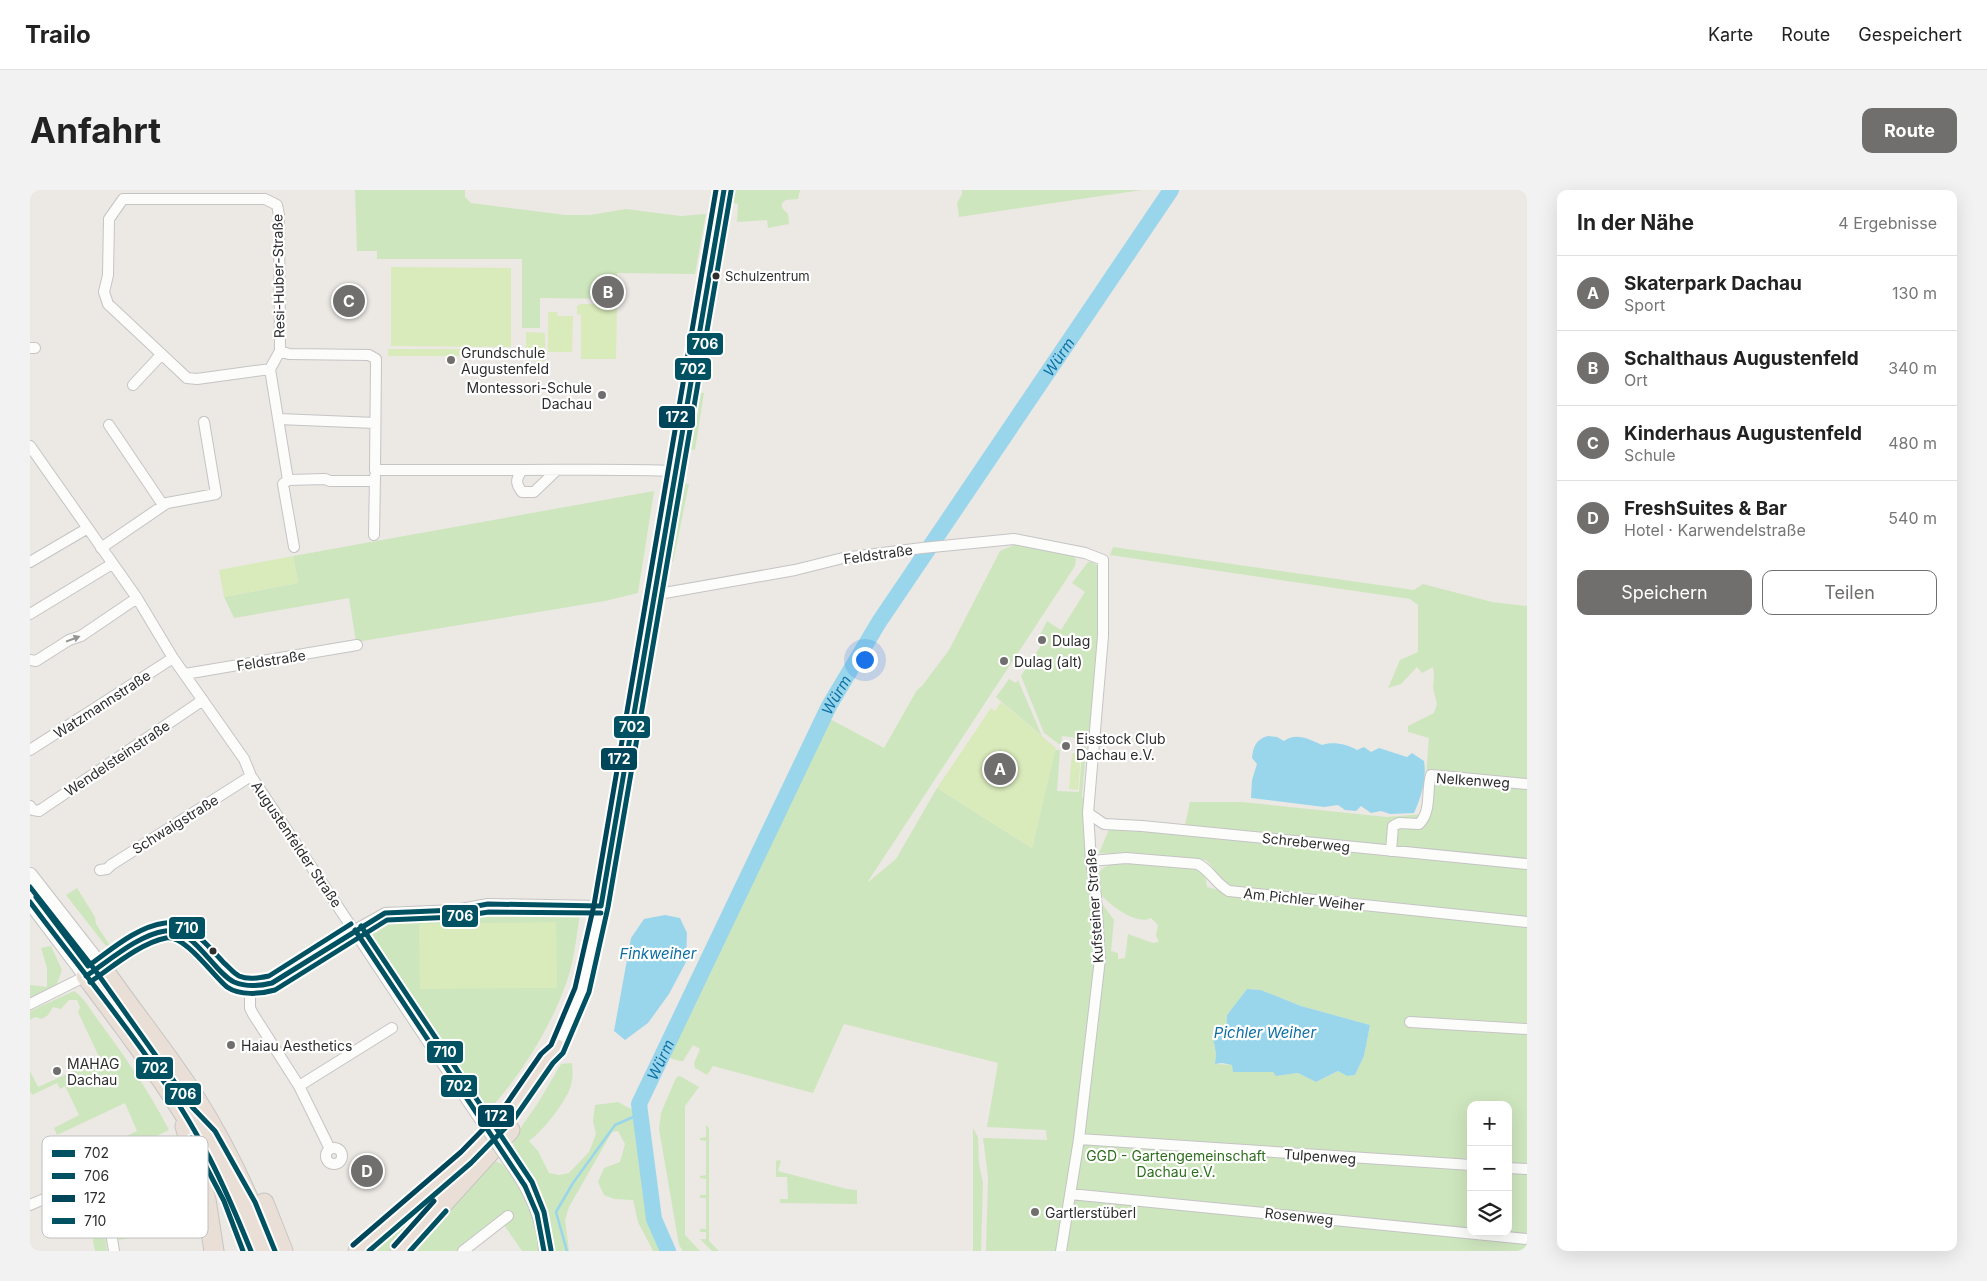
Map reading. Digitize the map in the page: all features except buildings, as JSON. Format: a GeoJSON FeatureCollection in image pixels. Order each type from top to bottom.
{"type":"FeatureCollection","features":[{"type":"Feature","properties":{"kind":"highway"},"geometry":{"type":"LineString","coordinates":[[94,971],[159,1061],[222,1126],[262,1199],[283,1251]]}},
{"type":"Feature","properties":{"kind":"highway"},"geometry":{"type":"LineString","coordinates":[[358,1251],[466,1157],[503,1120],[547,1058],[558,1049]]}},
{"type":"Feature","properties":{"kind":"highway"},"geometry":{"type":"LineString","coordinates":[[400,1251],[515,1125],[546,1081],[555,1064],[558,1049]]}},
{"type":"Feature","properties":{"kind":"highway"},"geometry":{"type":"LineString","coordinates":[[159,1061],[179,1103],[198,1136]]}},
{"type":"Feature","properties":{"kind":"highway"},"geometry":{"type":"LineString","coordinates":[[179,1103],[188,1136]]}},
{"type":"Feature","properties":{"kind":"highway"},"geometry":{"type":"LineString","coordinates":[[199,1104],[239,1177],[269,1251]]}},
{"type":"Feature","properties":{"kind":"highway"},"geometry":{"type":"LineString","coordinates":[[208,1154],[222,1178],[240,1219],[251,1251]]}},
{"type":"Feature","properties":{"kind":"highway"},"geometry":{"type":"LineString","coordinates":[[208,1213],[214,1251]]}},
{"type":"Feature","properties":{"kind":"street"},"geometry":{"type":"LineString","coordinates":[[558,1049],[582,990],[601,906],[724,190]]}},
{"type":"Feature","properties":{"kind":"street","name":"Resi-Huber-Straße"},"geometry":{"type":"LineString","coordinates":[[162,355],[108,304],[104,292],[108,275],[109,220],[123,199],[265,199],[277,205],[279,215],[280,352]]}},
{"type":"Feature","properties":{"kind":"street"},"geometry":{"type":"LineString","coordinates":[[288,480],[270,369],[280,352],[290,354],[374,356],[376,359],[374,535]]}},
{"type":"Feature","properties":{"kind":"street"},"geometry":{"type":"LineString","coordinates":[[133,385],[162,355],[187,378],[197,379],[270,369]]}},
{"type":"Feature","properties":{"kind":"street"},"geometry":{"type":"LineString","coordinates":[[279,419],[375,423]]}},
{"type":"Feature","properties":{"kind":"street"},"geometry":{"type":"LineString","coordinates":[[101,548],[167,503],[216,494],[204,422]]}},
{"type":"Feature","properties":{"kind":"street"},"geometry":{"type":"LineString","coordinates":[[109,425],[163,505]]}},
{"type":"Feature","properties":{"kind":"street","name":"Augustenfelder Straße"},"geometry":{"type":"LineString","coordinates":[[30,448],[137,598],[173,658],[244,759],[250,776],[519,1177],[538,1214],[544,1251]]}},
{"type":"Feature","properties":{"kind":"street"},"geometry":{"type":"LineString","coordinates":[[375,470],[676,472]]}},
{"type":"Feature","properties":{"kind":"street"},"geometry":{"type":"LineString","coordinates":[[522,470],[516,483],[522,492],[528,493],[540,488],[557,470]]}},
{"type":"Feature","properties":{"kind":"street"},"geometry":{"type":"LineString","coordinates":[[294,547],[283,484],[288,480],[324,479],[330,482],[375,481]]}},
{"type":"Feature","properties":{"kind":"street"},"geometry":{"type":"LineString","coordinates":[[30,562],[88,528]]}},
{"type":"Feature","properties":{"kind":"street","name":"Feldstraße"},"geometry":{"type":"LineString","coordinates":[[654,596],[795,570],[843,558],[1014,539],[1085,553],[1103,560]]}},
{"type":"Feature","properties":{"kind":"street","name":"Kufsteiner Straße"},"geometry":{"type":"LineString","coordinates":[[1061,1251],[1079,1139],[1100,959],[1088,813],[1103,636],[1103,560]]}},
{"type":"Feature","properties":{"kind":"street"},"geometry":{"type":"LineString","coordinates":[[30,614],[112,564]]}},
{"type":"Feature","properties":{"kind":"street"},"geometry":{"type":"LineString","coordinates":[[30,660],[36,661],[69,640],[81,636],[137,598]]}},
{"type":"Feature","properties":{"kind":"street","name":"Feldstraße"},"geometry":{"type":"LineString","coordinates":[[185,674],[357,646]]}},
{"type":"Feature","properties":{"kind":"street","name":"Watzmannstraße"},"geometry":{"type":"LineString","coordinates":[[30,750],[173,658]]}},
{"type":"Feature","properties":{"kind":"street","name":"Wendelsteinstraße"},"geometry":{"type":"LineString","coordinates":[[30,806],[33,810],[39,811],[203,700]]}},
{"type":"Feature","properties":{"kind":"street","name":"Nelkenweg"},"geometry":{"type":"LineString","coordinates":[[1391,851],[1393,826],[1399,823],[1419,824],[1427,813],[1431,775],[1527,784]]}},
{"type":"Feature","properties":{"kind":"street","name":"Schwaigstraße"},"geometry":{"type":"LineString","coordinates":[[100,870],[107,870],[114,862],[250,776]]}},
{"type":"Feature","properties":{"kind":"street","name":"Schreberweg"},"geometry":{"type":"LineString","coordinates":[[1088,813],[1104,824],[1142,826],[1527,864]]}},
{"type":"Feature","properties":{"kind":"street","name":"Am Pichler Weiher"},"geometry":{"type":"LineString","coordinates":[[1091,861],[1126,858],[1198,864],[1207,868],[1219,886],[1229,891],[1527,922]]}},
{"type":"Feature","properties":{"kind":"street"},"geometry":{"type":"LineString","coordinates":[[30,874],[94,971]]}},
{"type":"Feature","properties":{"kind":"street"},"geometry":{"type":"LineString","coordinates":[[30,902],[94,971]]}},
{"type":"Feature","properties":{"kind":"street"},"geometry":{"type":"LineString","coordinates":[[30,1004],[94,971],[143,938],[167,930],[179,933],[191,940],[232,981],[240,985],[250,986],[272,983],[385,913],[455,910],[488,904],[601,906]]}},
{"type":"Feature","properties":{"kind":"street"},"geometry":{"type":"LineString","coordinates":[[250,986],[250,1008],[299,1086],[330,1149]]}},
{"type":"Feature","properties":{"kind":"street"},"geometry":{"type":"LineString","coordinates":[[1410,1022],[1527,1029]]}},
{"type":"Feature","properties":{"kind":"street"},"geometry":{"type":"LineString","coordinates":[[299,1086],[392,1028]]}},
{"type":"Feature","properties":{"kind":"street","name":"Tulpenweg"},"geometry":{"type":"LineString","coordinates":[[1079,1139],[1467,1165]]}},
{"type":"Feature","properties":{"kind":"street"},"geometry":{"type":"LineString","coordinates":[[1512,1168],[1527,1169]]}},
{"type":"Feature","properties":{"kind":"street","name":"Rosenweg"},"geometry":{"type":"LineString","coordinates":[[1070,1194],[1527,1239]]}},
{"type":"Feature","properties":{"kind":"street"},"geometry":{"type":"LineString","coordinates":[[463,1251],[508,1216]]}},
{"type":"Feature","properties":{"kind":"street"},"geometry":{"type":"LineString","coordinates":[[112,1238],[114,1251]]}},
{"type":"Feature","properties":{"kind":"green space"},"geometry":{"type":"Polygon","coordinates":[[[355,190],[465,190],[465,197],[471,203],[566,215],[590,215],[626,209],[681,216],[706,214],[695,274],[617,273],[617,299],[540,298],[540,328],[522,328],[522,259],[377,259],[377,251],[357,251],[355,190]]]}},
{"type":"Feature","properties":{"kind":"green space"},"geometry":{"type":"Polygon","coordinates":[[[730,190],[800,190],[798,199],[786,200],[782,203],[782,208],[788,214],[789,224],[768,228],[767,220],[737,222],[738,204],[727,201],[730,190]]]}},
{"type":"Feature","properties":{"kind":"green space"},"geometry":{"type":"Polygon","coordinates":[[[962,190],[1142,190],[959,217],[957,203],[962,190]]]}},
{"type":"Feature","properties":{"kind":"green space"},"geometry":{"type":"Polygon","coordinates":[[[391,267],[511,268],[511,347],[391,346],[391,267]]]}},
{"type":"Feature","properties":{"kind":"green space"},"geometry":{"type":"Polygon","coordinates":[[[581,304],[617,304],[616,359],[581,359],[581,315],[577,314],[577,306],[581,304]]]}},
{"type":"Feature","properties":{"kind":"green space"},"geometry":{"type":"Polygon","coordinates":[[[548,312],[557,312],[558,316],[573,316],[572,352],[548,352],[548,312]]]}},
{"type":"Feature","properties":{"kind":"green space"},"geometry":{"type":"Polygon","coordinates":[[[526,332],[545,333],[545,361],[526,360],[526,332]]]}},
{"type":"Feature","properties":{"kind":"green space"},"geometry":{"type":"Polygon","coordinates":[[[388,349],[502,349],[502,356],[388,356],[388,349]]]}},
{"type":"Feature","properties":{"kind":"green space"},"geometry":{"type":"Polygon","coordinates":[[[697,392],[704,393],[695,450],[688,449],[697,392]]]}},
{"type":"Feature","properties":{"kind":"green space"},"geometry":{"type":"Polygon","coordinates":[[[682,483],[689,484],[673,562],[668,561],[682,483]]]}},
{"type":"Feature","properties":{"kind":"green space"},"geometry":{"type":"Polygon","coordinates":[[[654,491],[638,593],[605,601],[356,642],[349,598],[234,618],[224,597],[298,583],[293,556],[654,491]]]}},
{"type":"Feature","properties":{"kind":"green space"},"geometry":{"type":"Polygon","coordinates":[[[1016,544],[1073,556],[1076,559],[1075,566],[867,883],[896,859],[937,788],[1032,848],[1055,750],[1060,750],[1057,791],[1079,792],[1083,739],[1062,736],[1061,744],[1059,744],[1044,733],[1021,676],[1046,638],[1040,635],[1047,621],[1061,630],[1085,592],[1072,583],[1088,562],[1092,562],[1100,567],[1098,653],[1090,739],[1087,739],[1082,797],[1086,798],[1096,959],[1074,1142],[1056,1251],[986,1251],[988,1177],[983,1138],[1047,1140],[1046,1130],[987,1127],[998,1063],[844,1024],[813,1093],[713,1066],[707,1075],[695,1068],[694,1063],[700,1049],[693,1045],[683,1061],[666,1057],[830,719],[884,748],[917,690],[949,650],[1000,551],[1016,544]]]}},
{"type":"Feature","properties":{"kind":"green space","name":"GGD - Gartengemeinschaft Dachau e.V."},"geometry":{"type":"Polygon","coordinates":[[[1113,547],[1414,590],[1423,584],[1492,602],[1527,606],[1527,1251],[1066,1251],[1090,1068],[1101,902],[1114,920],[1111,951],[1118,953],[1118,959],[1125,958],[1128,934],[1153,943],[1159,942],[1156,936],[1158,925],[1151,918],[1145,920],[1131,917],[1110,904],[1100,894],[1097,879],[1099,872],[1112,864],[1175,866],[1198,871],[1205,875],[1207,887],[1232,893],[1206,860],[1099,853],[1110,827],[1184,830],[1190,802],[1242,802],[1387,817],[1423,814],[1429,738],[1408,732],[1408,726],[1434,713],[1437,704],[1433,688],[1433,667],[1422,673],[1417,667],[1401,684],[1388,688],[1400,660],[1418,652],[1418,605],[1410,599],[1110,555],[1113,547]],[[1247,989],[1227,1015],[1226,1031],[1214,1044],[1215,1064],[1233,1065],[1233,1072],[1273,1072],[1276,1076],[1298,1073],[1316,1082],[1339,1071],[1347,1076],[1355,1075],[1364,1056],[1370,1025],[1301,1006],[1261,990],[1247,989]]]}},
{"type":"Feature","properties":{"kind":"green space"},"geometry":{"type":"Polygon","coordinates":[[[293,556],[298,583],[224,597],[219,570],[293,556]]]}},
{"type":"Feature","properties":{"kind":"green space"},"geometry":{"type":"Polygon","coordinates":[[[1009,679],[1016,683],[1018,680],[1042,736],[996,697],[1009,679]]]}},
{"type":"Feature","properties":{"kind":"green space"},"geometry":{"type":"Polygon","coordinates":[[[1001,702],[1056,748],[1032,848],[937,788],[991,708],[995,711],[1001,702]]]}},
{"type":"Feature","properties":{"kind":"green space"},"geometry":{"type":"Polygon","coordinates":[[[1072,753],[1081,754],[1078,790],[1069,789],[1072,753]]]}},
{"type":"Feature","properties":{"kind":"green space"},"geometry":{"type":"Polygon","coordinates":[[[77,888],[95,917],[96,924],[111,947],[105,945],[66,895],[77,888]]]}},
{"type":"Feature","properties":{"kind":"green space"},"geometry":{"type":"Polygon","coordinates":[[[480,911],[580,914],[570,971],[556,1008],[536,1046],[512,1083],[486,1113],[365,933],[390,917],[480,911]]]}},
{"type":"Feature","properties":{"kind":"green space"},"geometry":{"type":"Polygon","coordinates":[[[556,922],[557,988],[420,989],[419,924],[556,922]]]}},
{"type":"Feature","properties":{"kind":"green space"},"geometry":{"type":"Polygon","coordinates":[[[51,946],[62,970],[57,984],[30,997],[30,985],[47,987],[47,968],[41,948],[51,946]]]}},
{"type":"Feature","properties":{"kind":"green space"},"geometry":{"type":"Polygon","coordinates":[[[74,991],[78,994],[127,1060],[169,1130],[157,1136],[126,1136],[137,1131],[125,1103],[57,1135],[54,1128],[79,1115],[65,1086],[60,1089],[57,1083],[32,1095],[30,1091],[30,1071],[38,1087],[100,1059],[78,1012],[80,1007],[77,1000],[69,1000],[61,1009],[53,1007],[48,1015],[42,1019],[35,1017],[30,1020],[30,1011],[74,991]]]}},
{"type":"Feature","properties":{"kind":"green space"},"geometry":{"type":"Polygon","coordinates":[[[572,1063],[572,1081],[566,1097],[546,1125],[529,1141],[538,1151],[549,1173],[559,1175],[569,1173],[589,1152],[596,1134],[593,1121],[595,1105],[618,1102],[640,1114],[654,1219],[668,1251],[653,1251],[638,1222],[633,1200],[614,1199],[604,1195],[598,1182],[604,1168],[620,1162],[625,1144],[618,1131],[612,1132],[569,1207],[565,1220],[569,1251],[551,1251],[545,1210],[518,1159],[512,1140],[538,1103],[561,1064],[572,1063]]]}},
{"type":"Feature","properties":{"kind":"green space"},"geometry":{"type":"Polygon","coordinates":[[[680,1076],[699,1087],[685,1106],[685,1235],[700,1251],[683,1251],[679,1245],[659,1129],[661,1113],[675,1080],[680,1076]]]}},
{"type":"Feature","properties":{"kind":"green space"},"geometry":{"type":"Polygon","coordinates":[[[706,1125],[709,1128],[709,1241],[719,1251],[712,1251],[700,1239],[706,1239],[706,1232],[700,1232],[700,1229],[706,1229],[706,1198],[700,1198],[700,1195],[706,1195],[706,1179],[700,1178],[700,1176],[706,1175],[706,1141],[700,1140],[700,1138],[706,1137],[706,1125]]]}},
{"type":"Feature","properties":{"kind":"green space"},"geometry":{"type":"Polygon","coordinates":[[[973,1128],[978,1137],[979,1164],[983,1183],[981,1251],[973,1251],[973,1128]]]}},
{"type":"Feature","properties":{"kind":"green space"},"geometry":{"type":"Polygon","coordinates":[[[492,1160],[502,1164],[510,1172],[523,1193],[533,1218],[539,1241],[539,1251],[522,1251],[500,1219],[458,1251],[409,1251],[492,1160]]]}},
{"type":"Feature","properties":{"kind":"green space"},"geometry":{"type":"Polygon","coordinates":[[[776,1161],[781,1161],[778,1171],[857,1190],[857,1204],[780,1203],[780,1199],[788,1199],[787,1177],[776,1177],[776,1161]]]}},
{"type":"Feature","properties":{"kind":"green space"},"geometry":{"type":"Polygon","coordinates":[[[441,1190],[435,1201],[392,1251],[364,1251],[441,1190]]]}},
{"type":"Feature","properties":{"kind":"green space"},"geometry":{"type":"Polygon","coordinates":[[[92,1238],[105,1238],[107,1251],[95,1251],[92,1238]]]}},
{"type":"Feature","properties":{"kind":"water"},"geometry":{"type":"Polygon","coordinates":[[[1268,736],[1277,737],[1284,741],[1293,737],[1303,737],[1322,745],[1330,743],[1340,744],[1357,750],[1364,747],[1371,752],[1379,748],[1407,757],[1412,753],[1424,761],[1425,768],[1423,788],[1414,813],[1390,814],[1381,811],[1371,813],[1361,806],[1356,811],[1345,810],[1338,805],[1324,807],[1251,798],[1252,780],[1257,764],[1252,758],[1253,750],[1258,741],[1268,736]]]}},
{"type":"Feature","properties":{"kind":"water","name":"Finkweiher"},"geometry":{"type":"Polygon","coordinates":[[[665,915],[680,918],[687,933],[686,962],[669,994],[648,1023],[625,1040],[614,1031],[631,938],[644,919],[665,915]]]}},
{"type":"Feature","properties":{"kind":"water","name":"Pichler Weiher"},"geometry":{"type":"Polygon","coordinates":[[[1247,989],[1261,990],[1301,1006],[1370,1025],[1364,1056],[1355,1075],[1347,1076],[1338,1071],[1316,1082],[1298,1073],[1276,1076],[1273,1072],[1233,1072],[1232,1065],[1215,1064],[1216,1054],[1213,1037],[1222,1031],[1226,1031],[1227,1015],[1247,989]]]}},
{"type":"Feature","properties":{"kind":"waterway","name":"Würm"},"geometry":{"type":"LineString","coordinates":[[668,1251],[654,1219],[639,1104],[829,706],[879,622],[1171,190]]}},
{"type":"Feature","properties":{"kind":"waterway"},"geometry":{"type":"LineString","coordinates":[[567,1251],[556,1212],[573,1183],[615,1125],[640,1114]]}},
{"type":"Feature","properties":{"kind":"transit line","name":"172"},"geometry":{"type":"LineString","coordinates":[[353,1245],[461,1152],[503,1109],[541,1054],[551,1045],[575,988],[594,905],[716,190]]}},
{"type":"Feature","properties":{"kind":"transit line","name":"702"},"geometry":{"type":"LineString","coordinates":[[601,906],[724,190]]}},
{"type":"Feature","properties":{"kind":"transit line","name":"706"},"geometry":{"type":"LineString","coordinates":[[369,1251],[471,1163],[514,1119],[553,1063],[563,1053],[589,992],[608,907],[731,191]]}},
{"type":"Feature","properties":{"kind":"transit line","name":"706"},"geometry":{"type":"LineString","coordinates":[[30,887],[95,970],[193,1108],[215,1131],[255,1202],[275,1251]]}},
{"type":"Feature","properties":{"kind":"transit line","name":"710"},"geometry":{"type":"LineString","coordinates":[[36,897],[88,966],[134,934],[154,925],[173,923],[190,930],[198,936],[237,975],[246,978],[269,976],[351,924]]}},
{"type":"Feature","properties":{"kind":"transit line","name":"702"},"geometry":{"type":"LineString","coordinates":[[30,902],[148,1058],[170,1090],[197,1136]]}},
{"type":"Feature","properties":{"kind":"transit line","name":"702"},"geometry":{"type":"LineString","coordinates":[[86,976],[134,943],[155,933],[165,931],[175,931],[185,935],[194,942],[226,977],[234,982],[243,985],[258,985],[272,983],[385,913],[455,910],[488,904],[601,906]]}},
{"type":"Feature","properties":{"kind":"transit line","name":"706"},"geometry":{"type":"LineString","coordinates":[[90,982],[136,950],[166,938],[174,939],[190,949],[227,987],[238,992],[251,993],[275,990],[387,920],[455,917],[489,912],[601,913]]}},
{"type":"Feature","properties":{"kind":"transit line","name":"710"},"geometry":{"type":"LineString","coordinates":[[361,926],[532,1182],[544,1212],[551,1250]]}},
{"type":"Feature","properties":{"kind":"transit line","name":"702"},"geometry":{"type":"LineString","coordinates":[[355,930],[525,1186],[537,1214],[544,1251]]}},
{"type":"Feature","properties":{"kind":"transit line","name":"702"},"geometry":{"type":"LineString","coordinates":[[208,1155],[251,1251]]}},
{"type":"Feature","properties":{"kind":"transit line","name":"706"},"geometry":{"type":"LineString","coordinates":[[208,1170],[224,1201],[243,1251]]}},
{"type":"Feature","properties":{"kind":"transit line","name":"172"},"geometry":{"type":"LineString","coordinates":[[394,1246],[434,1201]]}},
{"type":"Feature","properties":{"kind":"transit line","name":"706"},"geometry":{"type":"LineString","coordinates":[[410,1251],[446,1211]]}},
{"type":"Feature","properties":{"kind":"place","name":"Schulzentrum"},"geometry":{"type":"Point","coordinates":[716,276]}},
{"type":"Feature","properties":{"kind":"place","name":"Schalthaus Augustenfeld"},"geometry":{"type":"Point","coordinates":[608,292]}},
{"type":"Feature","properties":{"kind":"place","name":"Kinderhaus Augustenfeld"},"geometry":{"type":"Point","coordinates":[349,301]}},
{"type":"Feature","properties":{"kind":"place","name":"Grundschule Augustenfeld"},"geometry":{"type":"Point","coordinates":[451,360]}},
{"type":"Feature","properties":{"kind":"place","name":"Montessori-Schule Dachau"},"geometry":{"type":"Point","coordinates":[602,395]}},
{"type":"Feature","properties":{"kind":"place","name":"Dulag"},"geometry":{"type":"Point","coordinates":[1042,640]}},
{"type":"Feature","properties":{"kind":"place","name":"Dulag (alt)"},"geometry":{"type":"Point","coordinates":[1004,661]}},
{"type":"Feature","properties":{"kind":"place","name":"Eisstock Club Dachau e.V."},"geometry":{"type":"Point","coordinates":[1066,746]}},
{"type":"Feature","properties":{"kind":"place","name":"Skaterpark Dachau"},"geometry":{"type":"Point","coordinates":[1000,769]}},
{"type":"Feature","properties":{"kind":"place","name":"Haiau Aesthetics"},"geometry":{"type":"Point","coordinates":[231,1045]}},
{"type":"Feature","properties":{"kind":"place","name":"MAHAG Dachau"},"geometry":{"type":"Point","coordinates":[57,1071]}},
{"type":"Feature","properties":{"kind":"place","name":"FreshSuites & Bar"},"geometry":{"type":"Point","coordinates":[367,1171]}},
{"type":"Feature","properties":{"kind":"place","name":"Gartlerstüberl"},"geometry":{"type":"Point","coordinates":[1035,1212]}}]}
